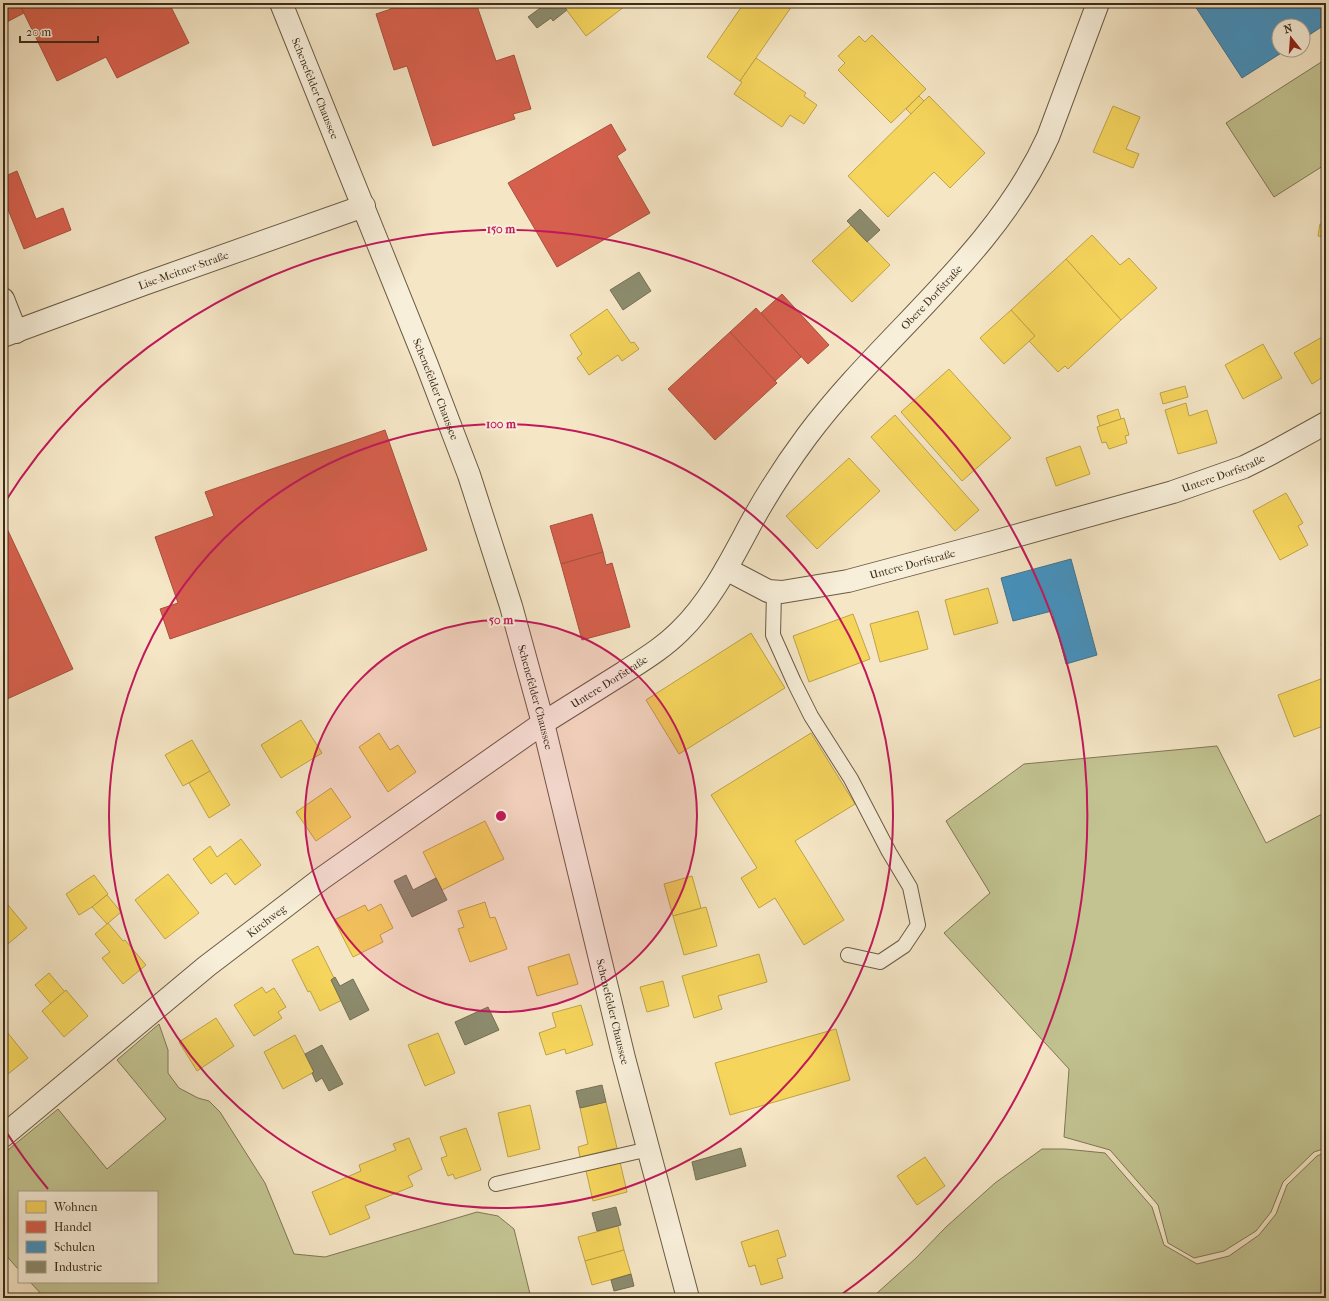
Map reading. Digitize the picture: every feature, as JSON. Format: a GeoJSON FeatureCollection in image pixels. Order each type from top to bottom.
{"type":"FeatureCollection","features":[{"type":"Feature","properties":{"kind":"street","name":"Schenefelder Chaussee"},"geometry":{"type":"LineString","coordinates":[[281,3],[364,206],[469,475],[511,606],[542,724],[622,1050],[688,1298]]}},
{"type":"Feature","properties":{"kind":"street","name":"Obere Dorfstraße"},"geometry":{"type":"LineString","coordinates":[[726,569],[754,517],[806,437],[858,374],[944,285],[988,232],[1015,195],[1041,154],[1098,3]]}},
{"type":"Feature","properties":{"kind":"street","name":"Lise-Meitner-Straße"},"geometry":{"type":"LineString","coordinates":[[10,334],[144,284],[364,206]]}},
{"type":"Feature","properties":{"kind":"street"},"geometry":{"type":"LineString","coordinates":[[3,299],[10,334]]}},
{"type":"Feature","properties":{"kind":"street","name":"Untere Dorfstraße"},"geometry":{"type":"LineString","coordinates":[[542,724],[638,664],[668,642],[693,617],[726,569],[768,591],[774,592],[812,588],[864,577],[1173,492],[1244,467],[1326,423]]}},
{"type":"Feature","properties":{"kind":"street","name":"Kirchweg"},"geometry":{"type":"LineString","coordinates":[[3,1136],[207,966],[327,875],[542,724]]}},
{"type":"Feature","properties":{"kind":"lane"},"geometry":{"type":"LineString","coordinates":[[774,592],[773,635],[811,716],[851,779],[889,852],[910,886],[918,925],[904,946],[880,962],[848,954]]}},
{"type":"Feature","properties":{"kind":"lane"},"geometry":{"type":"LineString","coordinates":[[496,1184],[649,1149]]}},
{"type":"Feature","properties":{"kind":"green space"},"geometry":{"type":"Polygon","coordinates":[[[1326,59],[1326,164],[1274,197],[1226,123],[1326,59]]]}},
{"type":"Feature","properties":{"kind":"green space"},"geometry":{"type":"Polygon","coordinates":[[[1217,746],[1266,843],[1326,812],[1326,1148],[1314,1152],[1283,1182],[1271,1212],[1256,1231],[1224,1251],[1194,1258],[1168,1243],[1158,1205],[1110,1150],[1064,1137],[1069,1069],[944,933],[990,893],[946,821],[1024,764],[1217,746]]]}},
{"type":"Feature","properties":{"kind":"green space"},"geometry":{"type":"Polygon","coordinates":[[[159,1024],[168,1050],[168,1073],[179,1088],[198,1098],[209,1101],[220,1112],[265,1183],[294,1254],[325,1257],[477,1212],[498,1216],[514,1229],[531,1298],[45,1298],[31,1283],[158,1283],[158,1191],[18,1191],[18,1269],[3,1252],[3,1154],[58,1109],[107,1169],[166,1119],[117,1060],[159,1024]]]}},
{"type":"Feature","properties":{"kind":"green space"},"geometry":{"type":"Polygon","coordinates":[[[1042,1149],[1065,1149],[1105,1153],[1152,1207],[1164,1245],[1197,1264],[1229,1256],[1259,1235],[1276,1214],[1287,1185],[1317,1156],[1326,1152],[1326,1298],[874,1298],[876,1294],[916,1258],[946,1227],[995,1183],[1042,1149]]]}},
{"type":"Feature","properties":{"kind":"building: Wohnen"},"geometry":{"type":"Polygon","coordinates":[[[571,3],[629,3],[586,36],[565,8],[571,3]]]}},
{"type":"Feature","properties":{"kind":"building: Wohnen"},"geometry":{"type":"Polygon","coordinates":[[[744,3],[794,3],[740,81],[707,57],[744,3]]]}},
{"type":"Feature","properties":{"kind":"building: Wohnen"},"geometry":{"type":"Polygon","coordinates":[[[872,35],[926,89],[891,123],[838,70],[845,63],[838,56],[859,36],[865,42],[872,35]]]}},
{"type":"Feature","properties":{"kind":"building: Wohnen"},"geometry":{"type":"Polygon","coordinates":[[[756,58],[806,93],[804,96],[817,105],[804,124],[790,115],[782,127],[734,94],[742,82],[740,81],[756,58]]]}},
{"type":"Feature","properties":{"kind":"building: Wohnen"},"geometry":{"type":"Polygon","coordinates":[[[919,96],[924,101],[911,114],[906,109],[919,96]]]}},
{"type":"Feature","properties":{"kind":"building: Wohnen"},"geometry":{"type":"Polygon","coordinates":[[[929,96],[985,153],[950,188],[934,172],[888,217],[848,176],[929,96]]]}},
{"type":"Feature","properties":{"kind":"building: Wohnen"},"geometry":{"type":"Polygon","coordinates":[[[1113,106],[1140,117],[1126,149],[1139,154],[1133,168],[1093,152],[1113,106]]]}},
{"type":"Feature","properties":{"kind":"building: Wohnen"},"geometry":{"type":"Polygon","coordinates":[[[1320,224],[1326,225],[1326,237],[1318,236],[1320,224]]]}},
{"type":"Feature","properties":{"kind":"building: Wohnen"},"geometry":{"type":"Polygon","coordinates":[[[851,225],[890,265],[852,302],[812,261],[851,225]]]}},
{"type":"Feature","properties":{"kind":"building: Wohnen"},"geometry":{"type":"Polygon","coordinates":[[[1092,235],[1120,265],[1129,258],[1157,288],[1121,320],[1066,259],[1092,235]]]}},
{"type":"Feature","properties":{"kind":"building: Wohnen"},"geometry":{"type":"Polygon","coordinates":[[[1066,259],[1121,320],[1068,369],[1065,366],[1058,372],[1029,341],[1035,336],[1011,310],[1066,259]]]}},
{"type":"Feature","properties":{"kind":"building: Wohnen"},"geometry":{"type":"Polygon","coordinates":[[[607,309],[631,343],[634,342],[639,349],[622,361],[618,355],[589,375],[577,358],[582,354],[570,335],[607,309]]]}},
{"type":"Feature","properties":{"kind":"building: Wohnen"},"geometry":{"type":"Polygon","coordinates":[[[1011,310],[1035,336],[1004,364],[980,338],[1011,310]]]}},
{"type":"Feature","properties":{"kind":"building: Wohnen"},"geometry":{"type":"Polygon","coordinates":[[[1324,336],[1326,340],[1326,375],[1312,384],[1294,353],[1324,336]]]}},
{"type":"Feature","properties":{"kind":"building: Wohnen"},"geometry":{"type":"Polygon","coordinates":[[[1263,344],[1282,378],[1243,399],[1225,365],[1263,344]]]}},
{"type":"Feature","properties":{"kind":"building: Wohnen"},"geometry":{"type":"Polygon","coordinates":[[[949,369],[1011,438],[962,481],[901,412],[949,369]]]}},
{"type":"Feature","properties":{"kind":"building: Wohnen"},"geometry":{"type":"Polygon","coordinates":[[[1185,386],[1188,397],[1163,404],[1160,393],[1185,386]]]}},
{"type":"Feature","properties":{"kind":"building: Wohnen"},"geometry":{"type":"Polygon","coordinates":[[[1186,403],[1189,416],[1207,410],[1217,443],[1178,454],[1165,410],[1186,403]]]}},
{"type":"Feature","properties":{"kind":"building: Wohnen"},"geometry":{"type":"Polygon","coordinates":[[[1118,409],[1121,419],[1100,426],[1097,416],[1118,409]]]}},
{"type":"Feature","properties":{"kind":"building: Wohnen"},"geometry":{"type":"Polygon","coordinates":[[[895,415],[979,510],[955,531],[871,437],[895,415]]]}},
{"type":"Feature","properties":{"kind":"building: Wohnen"},"geometry":{"type":"Polygon","coordinates":[[[1124,418],[1129,435],[1125,436],[1127,443],[1109,449],[1106,442],[1102,443],[1097,427],[1124,418]]]}},
{"type":"Feature","properties":{"kind":"building: Wohnen"},"geometry":{"type":"Polygon","coordinates":[[[1080,446],[1090,474],[1056,486],[1046,458],[1080,446]]]}},
{"type":"Feature","properties":{"kind":"building: Wohnen"},"geometry":{"type":"Polygon","coordinates":[[[849,458],[880,491],[817,549],[786,516],[849,458]]]}},
{"type":"Feature","properties":{"kind":"building: Wohnen"},"geometry":{"type":"Polygon","coordinates":[[[1286,493],[1303,523],[1298,526],[1308,545],[1280,560],[1253,511],[1286,493]]]}},
{"type":"Feature","properties":{"kind":"building: Wohnen"},"geometry":{"type":"Polygon","coordinates":[[[988,588],[998,623],[954,635],[945,600],[988,588]]]}},
{"type":"Feature","properties":{"kind":"building: Wohnen"},"geometry":{"type":"Polygon","coordinates":[[[918,611],[928,649],[880,662],[870,624],[918,611]]]}},
{"type":"Feature","properties":{"kind":"building: Wohnen"},"geometry":{"type":"Polygon","coordinates":[[[853,614],[870,659],[809,682],[793,636],[853,614]]]}},
{"type":"Feature","properties":{"kind":"building: Wohnen"},"geometry":{"type":"Polygon","coordinates":[[[751,633],[785,688],[679,754],[646,700],[751,633]]]}},
{"type":"Feature","properties":{"kind":"building: Wohnen"},"geometry":{"type":"Polygon","coordinates":[[[1326,677],[1326,725],[1294,737],[1278,695],[1326,677]]]}},
{"type":"Feature","properties":{"kind":"building: Wohnen"},"geometry":{"type":"Polygon","coordinates":[[[301,720],[322,753],[281,778],[261,745],[301,720]]]}},
{"type":"Feature","properties":{"kind":"building: Wohnen"},"geometry":{"type":"Polygon","coordinates":[[[379,733],[390,750],[398,745],[416,772],[388,792],[359,747],[379,733]]]}},
{"type":"Feature","properties":{"kind":"building: Wohnen"},"geometry":{"type":"Polygon","coordinates":[[[811,733],[855,804],[795,841],[844,920],[804,945],[775,898],[759,908],[741,878],[757,868],[711,795],[811,733]]]}},
{"type":"Feature","properties":{"kind":"building: Wohnen"},"geometry":{"type":"Polygon","coordinates":[[[192,740],[210,771],[183,786],[165,755],[192,740]]]}},
{"type":"Feature","properties":{"kind":"building: Wohnen"},"geometry":{"type":"Polygon","coordinates":[[[210,771],[230,805],[209,818],[189,783],[210,771]]]}},
{"type":"Feature","properties":{"kind":"building: Wohnen"},"geometry":{"type":"Polygon","coordinates":[[[331,788],[351,817],[316,841],[296,812],[331,788]]]}},
{"type":"Feature","properties":{"kind":"building: Wohnen"},"geometry":{"type":"Polygon","coordinates":[[[485,821],[504,859],[442,890],[423,852],[485,821]]]}},
{"type":"Feature","properties":{"kind":"building: Wohnen"},"geometry":{"type":"Polygon","coordinates":[[[241,839],[261,865],[235,885],[226,873],[211,884],[193,859],[210,846],[217,857],[241,839]]]}},
{"type":"Feature","properties":{"kind":"building: Wohnen"},"geometry":{"type":"Polygon","coordinates":[[[168,874],[199,913],[165,939],[135,900],[168,874]]]}},
{"type":"Feature","properties":{"kind":"building: Wohnen"},"geometry":{"type":"Polygon","coordinates":[[[94,875],[108,894],[79,915],[66,894],[94,875]]]}},
{"type":"Feature","properties":{"kind":"building: Wohnen"},"geometry":{"type":"Polygon","coordinates":[[[692,876],[701,908],[673,916],[664,884],[692,876]]]}},
{"type":"Feature","properties":{"kind":"building: Wohnen"},"geometry":{"type":"Polygon","coordinates":[[[107,895],[121,912],[107,924],[92,907],[107,895]]]}},
{"type":"Feature","properties":{"kind":"building: Wohnen"},"geometry":{"type":"Polygon","coordinates":[[[3,899],[27,928],[3,948],[3,899]]]}},
{"type":"Feature","properties":{"kind":"building: Wohnen"},"geometry":{"type":"Polygon","coordinates":[[[485,902],[490,918],[495,917],[507,949],[470,962],[458,929],[464,927],[458,911],[485,902]]]}},
{"type":"Feature","properties":{"kind":"building: Wohnen"},"geometry":{"type":"Polygon","coordinates":[[[381,904],[393,928],[380,935],[383,942],[353,957],[334,920],[365,905],[368,911],[381,904]]]}},
{"type":"Feature","properties":{"kind":"building: Wohnen"},"geometry":{"type":"Polygon","coordinates":[[[706,907],[717,946],[684,955],[673,916],[706,907]]]}},
{"type":"Feature","properties":{"kind":"building: Wohnen"},"geometry":{"type":"Polygon","coordinates":[[[108,923],[123,941],[125,940],[146,965],[123,984],[102,958],[110,952],[95,934],[108,923]]]}},
{"type":"Feature","properties":{"kind":"building: Wohnen"},"geometry":{"type":"Polygon","coordinates":[[[318,946],[334,978],[331,980],[342,1000],[320,1011],[310,991],[308,992],[292,960],[318,946]]]}},
{"type":"Feature","properties":{"kind":"building: Wohnen"},"geometry":{"type":"Polygon","coordinates":[[[569,954],[578,984],[537,996],[528,967],[569,954]]]}},
{"type":"Feature","properties":{"kind":"building: Wohnen"},"geometry":{"type":"Polygon","coordinates":[[[759,954],[767,982],[718,996],[722,1009],[694,1018],[682,976],[759,954]]]}},
{"type":"Feature","properties":{"kind":"building: Wohnen"},"geometry":{"type":"Polygon","coordinates":[[[49,973],[65,992],[51,1004],[35,985],[49,973]]]}},
{"type":"Feature","properties":{"kind":"building: Wohnen"},"geometry":{"type":"Polygon","coordinates":[[[663,981],[669,1006],[647,1012],[640,987],[663,981]]]}},
{"type":"Feature","properties":{"kind":"building: Wohnen"},"geometry":{"type":"Polygon","coordinates":[[[262,987],[266,993],[274,988],[286,1007],[278,1012],[282,1018],[254,1036],[234,1005],[262,987]]]}},
{"type":"Feature","properties":{"kind":"building: Wohnen"},"geometry":{"type":"Polygon","coordinates":[[[66,990],[88,1016],[64,1037],[42,1011],[66,990]]]}},
{"type":"Feature","properties":{"kind":"building: Wohnen"},"geometry":{"type":"Polygon","coordinates":[[[581,1005],[593,1045],[566,1054],[565,1049],[546,1055],[539,1033],[556,1027],[552,1013],[581,1005]]]}},
{"type":"Feature","properties":{"kind":"building: Wohnen"},"geometry":{"type":"Polygon","coordinates":[[[216,1018],[234,1046],[197,1071],[179,1042],[216,1018]]]}},
{"type":"Feature","properties":{"kind":"building: Wohnen"},"geometry":{"type":"Polygon","coordinates":[[[3,1027],[28,1058],[3,1078],[3,1027]]]}},
{"type":"Feature","properties":{"kind":"building: Wohnen"},"geometry":{"type":"Polygon","coordinates":[[[836,1029],[850,1080],[730,1115],[715,1063],[836,1029]]]}},
{"type":"Feature","properties":{"kind":"building: Wohnen"},"geometry":{"type":"Polygon","coordinates":[[[438,1033],[455,1073],[425,1086],[408,1045],[438,1033]]]}},
{"type":"Feature","properties":{"kind":"building: Wohnen"},"geometry":{"type":"Polygon","coordinates":[[[295,1035],[314,1072],[283,1089],[264,1052],[295,1035]]]}},
{"type":"Feature","properties":{"kind":"building: Wohnen"},"geometry":{"type":"Polygon","coordinates":[[[606,1102],[617,1148],[580,1157],[578,1147],[588,1144],[580,1108],[606,1102]]]}},
{"type":"Feature","properties":{"kind":"building: Wohnen"},"geometry":{"type":"Polygon","coordinates":[[[530,1105],[540,1149],[508,1157],[498,1113],[530,1105]]]}},
{"type":"Feature","properties":{"kind":"building: Wohnen"},"geometry":{"type":"Polygon","coordinates":[[[466,1128],[481,1170],[455,1179],[453,1174],[448,1176],[441,1158],[447,1156],[440,1137],[466,1128]]]}},
{"type":"Feature","properties":{"kind":"building: Wohnen"},"geometry":{"type":"Polygon","coordinates":[[[409,1138],[422,1169],[408,1176],[413,1186],[365,1206],[370,1218],[330,1235],[312,1192],[361,1171],[359,1165],[396,1150],[393,1144],[409,1138]]]}},
{"type":"Feature","properties":{"kind":"building: Wohnen"},"geometry":{"type":"Polygon","coordinates":[[[925,1157],[945,1186],[917,1205],[897,1176],[925,1157]]]}},
{"type":"Feature","properties":{"kind":"building: Wohnen"},"geometry":{"type":"Polygon","coordinates":[[[620,1162],[627,1192],[593,1201],[586,1171],[620,1162]]]}},
{"type":"Feature","properties":{"kind":"building: Wohnen"},"geometry":{"type":"Polygon","coordinates":[[[618,1226],[624,1250],[585,1261],[578,1237],[618,1226]]]}},
{"type":"Feature","properties":{"kind":"building: Wohnen"},"geometry":{"type":"Polygon","coordinates":[[[778,1230],[786,1256],[777,1259],[783,1278],[761,1285],[755,1265],[749,1267],[741,1242],[778,1230]]]}},
{"type":"Feature","properties":{"kind":"building: Wohnen"},"geometry":{"type":"Polygon","coordinates":[[[624,1250],[631,1274],[592,1285],[585,1261],[624,1250]]]}},
{"type":"Feature","properties":{"kind":"building: Handel"},"geometry":{"type":"Polygon","coordinates":[[[3,3],[19,3],[24,13],[3,24],[3,3]]]}},
{"type":"Feature","properties":{"kind":"building: Handel"},"geometry":{"type":"Polygon","coordinates":[[[19,3],[169,3],[189,43],[117,78],[106,57],[57,81],[19,3]]]}},
{"type":"Feature","properties":{"kind":"building: Handel"},"geometry":{"type":"Polygon","coordinates":[[[389,3],[476,3],[496,61],[514,55],[531,109],[513,114],[515,119],[433,146],[407,66],[394,70],[376,14],[391,9],[389,3]]]}},
{"type":"Feature","properties":{"kind":"building: Handel"},"geometry":{"type":"Polygon","coordinates":[[[611,124],[626,150],[617,156],[650,213],[557,267],[508,183],[611,124]]]}},
{"type":"Feature","properties":{"kind":"building: Handel"},"geometry":{"type":"Polygon","coordinates":[[[17,171],[36,219],[63,208],[71,230],[24,249],[3,197],[3,177],[17,171]]]}},
{"type":"Feature","properties":{"kind":"building: Handel"},"geometry":{"type":"Polygon","coordinates":[[[782,294],[829,345],[808,364],[761,313],[782,294]]]}},
{"type":"Feature","properties":{"kind":"building: Handel"},"geometry":{"type":"Polygon","coordinates":[[[756,308],[801,357],[775,381],[730,332],[756,308]]]}},
{"type":"Feature","properties":{"kind":"building: Handel"},"geometry":{"type":"Polygon","coordinates":[[[730,332],[777,383],[715,440],[668,389],[730,332]]]}},
{"type":"Feature","properties":{"kind":"building: Handel"},"geometry":{"type":"Polygon","coordinates":[[[385,430],[427,550],[170,639],[160,609],[178,603],[155,537],[214,516],[205,492],[385,430]]]}},
{"type":"Feature","properties":{"kind":"building: Handel"},"geometry":{"type":"Polygon","coordinates":[[[592,514],[603,552],[561,564],[550,526],[592,514]]]}},
{"type":"Feature","properties":{"kind":"building: Handel"},"geometry":{"type":"Polygon","coordinates":[[[3,520],[73,669],[5,700],[3,696],[3,520]]]}},
{"type":"Feature","properties":{"kind":"building: Handel"},"geometry":{"type":"Polygon","coordinates":[[[603,552],[606,565],[612,563],[630,627],[582,640],[561,564],[603,552]]]}},
{"type":"Feature","properties":{"kind":"building: Schulen"},"geometry":{"type":"Polygon","coordinates":[[[1193,3],[1326,3],[1326,24],[1311,34],[1311,18],[1271,18],[1271,58],[1273,58],[1242,78],[1193,3]]]}},
{"type":"Feature","properties":{"kind":"building: Schulen"},"geometry":{"type":"Polygon","coordinates":[[[1071,559],[1097,655],[1066,664],[1052,611],[1013,621],[1001,578],[1071,559]]]}},
{"type":"Feature","properties":{"kind":"building: Industrie"},"geometry":{"type":"Polygon","coordinates":[[[547,3],[561,3],[567,10],[553,21],[551,18],[537,28],[528,17],[547,3]]]}},
{"type":"Feature","properties":{"kind":"building: Industrie"},"geometry":{"type":"Polygon","coordinates":[[[860,209],[880,230],[867,242],[847,221],[860,209]]]}},
{"type":"Feature","properties":{"kind":"building: Industrie"},"geometry":{"type":"Polygon","coordinates":[[[639,272],[651,291],[623,310],[610,290],[639,272]]]}},
{"type":"Feature","properties":{"kind":"building: Industrie"},"geometry":{"type":"Polygon","coordinates":[[[1326,643],[1326,657],[1321,644],[1326,643]]]}},
{"type":"Feature","properties":{"kind":"building: Industrie"},"geometry":{"type":"Polygon","coordinates":[[[406,875],[413,890],[436,878],[447,900],[412,917],[394,881],[406,875]]]}},
{"type":"Feature","properties":{"kind":"building: Industrie"},"geometry":{"type":"Polygon","coordinates":[[[335,977],[340,986],[353,979],[369,1010],[350,1020],[331,980],[335,977]]]}},
{"type":"Feature","properties":{"kind":"building: Industrie"},"geometry":{"type":"Polygon","coordinates":[[[488,1007],[499,1030],[465,1045],[455,1022],[488,1007]]]}},
{"type":"Feature","properties":{"kind":"building: Industrie"},"geometry":{"type":"Polygon","coordinates":[[[322,1045],[343,1084],[329,1091],[322,1078],[316,1082],[312,1073],[314,1072],[305,1054],[322,1045]]]}},
{"type":"Feature","properties":{"kind":"building: Industrie"},"geometry":{"type":"Polygon","coordinates":[[[602,1085],[606,1102],[580,1108],[576,1091],[602,1085]]]}},
{"type":"Feature","properties":{"kind":"building: Industrie"},"geometry":{"type":"Polygon","coordinates":[[[741,1148],[746,1166],[696,1180],[692,1162],[741,1148]]]}},
{"type":"Feature","properties":{"kind":"building: Industrie"},"geometry":{"type":"Polygon","coordinates":[[[616,1207],[621,1225],[597,1231],[592,1213],[616,1207]]]}},
{"type":"Feature","properties":{"kind":"building: Industrie"},"geometry":{"type":"Polygon","coordinates":[[[631,1274],[634,1286],[614,1291],[611,1280],[631,1274]]]}}]}
